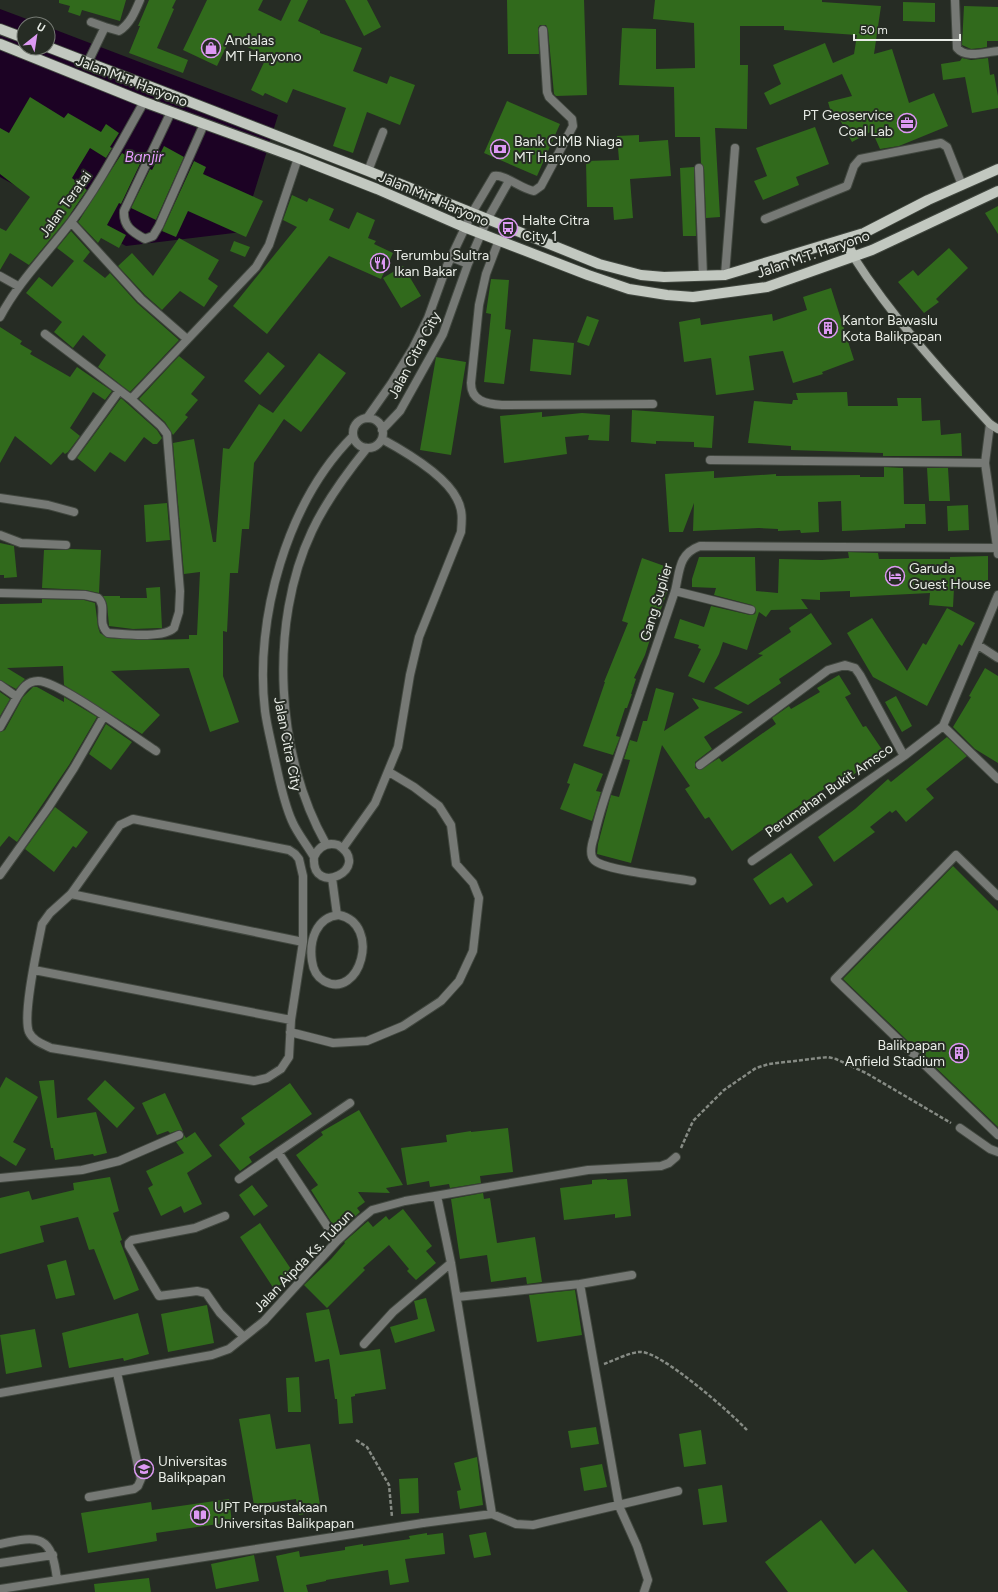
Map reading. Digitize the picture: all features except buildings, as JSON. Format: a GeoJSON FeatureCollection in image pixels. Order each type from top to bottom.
{"type":"FeatureCollection","features":[{"type":"Feature","properties":{"kind":"main road"},"geometry":{"type":"LineString","coordinates":[[0,29],[16,35]]}},
{"type":"Feature","properties":{"kind":"main road","name":"Jalan M.T. Haryono"},"geometry":{"type":"LineString","coordinates":[[0,44],[144,102],[298,158],[377,189],[464,227],[628,289],[693,297],[768,287],[872,250],[998,191]]}},
{"type":"Feature","properties":{"kind":"main road","name":"Jalan M.T. Haryono"},"geometry":{"type":"LineString","coordinates":[[56,50],[368,171],[599,264],[641,275],[664,277],[725,275],[864,233],[998,169]]}},
{"type":"Feature","properties":{"kind":"main road"},"geometry":{"type":"LineString","coordinates":[[845,239],[853,256]]}},
{"type":"Feature","properties":{"kind":"street"},"geometry":{"type":"LineString","coordinates":[[91,22],[118,31],[123,28],[133,15],[140,0]]}},
{"type":"Feature","properties":{"kind":"street"},"geometry":{"type":"LineString","coordinates":[[955,0],[957,48],[959,51],[969,54],[998,50]]}},
{"type":"Feature","properties":{"kind":"street"},"geometry":{"type":"LineString","coordinates":[[88,62],[105,27]]}},
{"type":"Feature","properties":{"kind":"street"},"geometry":{"type":"LineString","coordinates":[[509,181],[526,190],[534,191],[540,186],[573,126],[572,119],[549,97],[547,92],[543,30]]}},
{"type":"Feature","properties":{"kind":"street","name":"Jalan Teratai"},"geometry":{"type":"LineString","coordinates":[[0,317],[18,286],[71,222],[102,177],[144,102]]}},
{"type":"Feature","properties":{"kind":"street"},"geometry":{"type":"LineString","coordinates":[[171,112],[124,212],[123,221],[126,225],[145,239],[153,236],[159,226],[204,124]]}},
{"type":"Feature","properties":{"kind":"street"},"geometry":{"type":"LineString","coordinates":[[368,171],[383,132]]}},
{"type":"Feature","properties":{"kind":"street"},"geometry":{"type":"LineString","coordinates":[[765,219],[847,186],[854,166],[860,159],[941,143],[946,147],[962,186]]}},
{"type":"Feature","properties":{"kind":"street"},"geometry":{"type":"LineString","coordinates":[[725,275],[735,148]]}},
{"type":"Feature","properties":{"kind":"street"},"geometry":{"type":"LineString","coordinates":[[131,399],[262,260],[271,239],[298,158]]}},
{"type":"Feature","properties":{"kind":"street"},"geometry":{"type":"LineString","coordinates":[[699,168],[703,276]]}},
{"type":"Feature","properties":{"kind":"street","name":"Jalan Citra City"},"geometry":{"type":"LineString","coordinates":[[367,418],[391,384],[413,348],[428,318],[464,227],[492,178],[496,175],[509,181],[481,233],[468,264],[443,334],[400,410],[382,430]]}},
{"type":"Feature","properties":{"kind":"street"},"geometry":{"type":"LineString","coordinates":[[71,222],[141,300],[187,339]]}},
{"type":"Feature","properties":{"kind":"street"},"geometry":{"type":"LineString","coordinates":[[499,240],[486,274],[479,305],[471,383],[471,390],[475,397],[485,403],[502,405],[653,404]]}},
{"type":"Feature","properties":{"kind":"street"},"geometry":{"type":"LineString","coordinates":[[853,256],[869,281],[935,364],[990,424],[998,429]]}},
{"type":"Feature","properties":{"kind":"street"},"geometry":{"type":"LineString","coordinates":[[451,257],[468,264]]}},
{"type":"Feature","properties":{"kind":"street"},"geometry":{"type":"LineString","coordinates":[[0,276],[18,286]]}},
{"type":"Feature","properties":{"kind":"street"},"geometry":{"type":"LineString","coordinates":[[0,593],[85,595],[98,598],[102,605],[102,625],[108,633],[133,635],[164,633],[174,628],[179,612],[180,591],[174,531],[168,438],[161,426],[131,399],[45,334]]}},
{"type":"Feature","properties":{"kind":"street"},"geometry":{"type":"LineString","coordinates":[[72,456],[119,391]]}},
{"type":"Feature","properties":{"kind":"street"},"geometry":{"type":"LineString","coordinates":[[367,418],[378,422],[382,430],[382,439],[377,445],[367,448],[358,445],[353,436],[355,425],[367,418]]}},
{"type":"Feature","properties":{"kind":"street"},"geometry":{"type":"LineString","coordinates":[[990,424],[985,463],[997,550]]}},
{"type":"Feature","properties":{"kind":"street","name":"Jalan Citra City"},"geometry":{"type":"LineString","coordinates":[[332,878],[324,877],[319,873],[314,863],[314,857],[291,819],[278,774],[265,712],[264,674],[266,636],[278,567],[290,534],[324,472],[353,436]]}},
{"type":"Feature","properties":{"kind":"street"},"geometry":{"type":"LineString","coordinates":[[343,848],[375,803],[389,772],[398,747],[410,675],[420,637],[461,532],[462,514],[457,498],[450,488],[419,463],[382,439]]}},
{"type":"Feature","properties":{"kind":"street","name":"Jalan Citra City"},"geometry":{"type":"LineString","coordinates":[[326,844],[314,823],[304,794],[285,714],[282,685],[284,645],[293,586],[311,532],[337,486],[367,448]]}},
{"type":"Feature","properties":{"kind":"street"},"geometry":{"type":"LineString","coordinates":[[710,460],[985,463]]}},
{"type":"Feature","properties":{"kind":"street"},"geometry":{"type":"LineString","coordinates":[[0,498],[48,505],[74,512]]}},
{"type":"Feature","properties":{"kind":"street"},"geometry":{"type":"LineString","coordinates":[[0,535],[21,543],[66,545]]}},
{"type":"Feature","properties":{"kind":"street","name":"Gang Suplier"},"geometry":{"type":"LineString","coordinates":[[692,880],[619,870],[603,866],[594,861],[591,850],[610,784],[675,591],[682,561],[686,552],[700,546],[997,550]]}},
{"type":"Feature","properties":{"kind":"street"},"geometry":{"type":"LineString","coordinates":[[675,591],[751,610]]}},
{"type":"Feature","properties":{"kind":"street"},"geometry":{"type":"LineString","coordinates":[[904,756],[943,726],[978,646],[998,595]]}},
{"type":"Feature","properties":{"kind":"street"},"geometry":{"type":"LineString","coordinates":[[978,646],[998,658]]}},
{"type":"Feature","properties":{"kind":"street","name":"Perumahan Bukit Amsco"},"geometry":{"type":"LineString","coordinates":[[700,765],[828,670],[845,665],[855,668],[860,675],[904,756],[752,861]]}},
{"type":"Feature","properties":{"kind":"street"},"geometry":{"type":"LineString","coordinates":[[0,727],[25,686],[39,681],[58,688],[104,716],[156,751]]}},
{"type":"Feature","properties":{"kind":"street"},"geometry":{"type":"LineString","coordinates":[[0,685],[17,697]]}},
{"type":"Feature","properties":{"kind":"street"},"geometry":{"type":"LineString","coordinates":[[0,875],[48,808],[74,768],[104,716]]}},
{"type":"Feature","properties":{"kind":"street"},"geometry":{"type":"LineString","coordinates":[[943,726],[998,779]]}},
{"type":"Feature","properties":{"kind":"street"},"geometry":{"type":"LineString","coordinates":[[290,1032],[333,1043],[367,1041],[403,1026],[441,1001],[459,981],[473,951],[479,898],[473,883],[456,864],[451,824],[439,806],[414,787],[389,772]]}},
{"type":"Feature","properties":{"kind":"street"},"geometry":{"type":"LineString","coordinates":[[133,819],[289,850],[299,859],[303,876],[303,942],[291,1020],[288,1057],[281,1069],[267,1078],[254,1080],[51,1048],[36,1041],[29,1031],[27,1014],[34,970],[42,924],[71,894],[120,825],[133,819]]}},
{"type":"Feature","properties":{"kind":"street"},"geometry":{"type":"LineString","coordinates":[[314,857],[317,851],[326,844],[332,843],[343,848],[349,859],[348,865],[342,875],[332,878],[337,916]]}},
{"type":"Feature","properties":{"kind":"street"},"geometry":{"type":"LineString","coordinates":[[998,896],[956,855],[835,979],[998,1135]]}},
{"type":"Feature","properties":{"kind":"street"},"geometry":{"type":"LineString","coordinates":[[71,894],[303,942]]}},
{"type":"Feature","properties":{"kind":"street"},"geometry":{"type":"LineString","coordinates":[[337,916],[346,917],[357,924],[360,930],[362,946],[359,964],[353,977],[341,984],[328,983],[317,975],[312,962],[311,951],[314,935],[321,922],[327,918],[337,916]]}},
{"type":"Feature","properties":{"kind":"street"},"geometry":{"type":"LineString","coordinates":[[34,970],[291,1020]]}},
{"type":"Feature","properties":{"kind":"street"},"geometry":{"type":"LineString","coordinates":[[240,1179],[350,1103]]}},
{"type":"Feature","properties":{"kind":"street"},"geometry":{"type":"LineString","coordinates":[[960,1128],[990,1149],[998,1152]]}},
{"type":"Feature","properties":{"kind":"street"},"geometry":{"type":"LineString","coordinates":[[0,1178],[82,1170],[112,1163],[179,1135]]}},
{"type":"Feature","properties":{"kind":"street"},"geometry":{"type":"LineString","coordinates":[[278,1152],[337,1241]]}},
{"type":"Feature","properties":{"kind":"street","name":"Jalan Aipda Ks. Tubun"},"geometry":{"type":"LineString","coordinates":[[0,1393],[212,1355],[229,1349],[264,1321],[337,1241],[372,1210],[405,1201],[588,1170],[661,1166],[669,1163],[677,1156]]}},
{"type":"Feature","properties":{"kind":"street"},"geometry":{"type":"LineString","coordinates":[[437,1196],[457,1297],[492,1514]]}},
{"type":"Feature","properties":{"kind":"street"},"geometry":{"type":"LineString","coordinates":[[225,1216],[195,1228],[132,1240],[129,1243],[129,1246],[159,1296],[197,1291],[206,1293],[220,1313],[244,1337]]}},
{"type":"Feature","properties":{"kind":"street"},"geometry":{"type":"LineString","coordinates":[[364,1344],[393,1312],[451,1263]]}},
{"type":"Feature","properties":{"kind":"street"},"geometry":{"type":"LineString","coordinates":[[457,1297],[580,1284],[632,1274]]}},
{"type":"Feature","properties":{"kind":"street"},"geometry":{"type":"LineString","coordinates":[[580,1284],[619,1506],[637,1546],[648,1580],[644,1592]]}},
{"type":"Feature","properties":{"kind":"street"},"geometry":{"type":"LineString","coordinates":[[90,1497],[134,1489],[140,1483],[141,1479],[117,1372]]}},
{"type":"Feature","properties":{"kind":"street"},"geometry":{"type":"LineString","coordinates":[[0,1589],[393,1527],[492,1514],[516,1524],[533,1525],[678,1491]]}},
{"type":"Feature","properties":{"kind":"street"},"geometry":{"type":"LineString","coordinates":[[0,1544],[17,1540],[38,1539],[47,1545],[53,1555],[57,1580]]}},
{"type":"Feature","properties":{"kind":"street"},"geometry":{"type":"LineString","coordinates":[[0,1563],[53,1555]]}},
{"type":"Feature","properties":{"kind":"path"},"geometry":{"type":"LineString","coordinates":[[677,1156],[693,1121],[724,1090],[756,1068],[769,1064],[828,1057],[836,1059],[866,1073],[960,1128]]}},
{"type":"Feature","properties":{"kind":"path"},"geometry":{"type":"LineString","coordinates":[[594,1368],[639,1352],[649,1352],[673,1368],[733,1415],[747,1430]]}},
{"type":"Feature","properties":{"kind":"path"},"geometry":{"type":"LineString","coordinates":[[356,1440],[367,1448],[389,1485],[393,1527]]}},
{"type":"Feature","properties":{"kind":"water","name":"Banjir"},"geometry":{"type":"Polygon","coordinates":[[[0,9],[19,16],[16,16],[16,56],[56,56],[56,30],[278,115],[242,232],[126,246],[0,177],[0,9]]]}},
{"type":"Feature","properties":{"kind":"place","name":"Andalas MT Haryono"},"geometry":{"type":"Point","coordinates":[211,48]}},
{"type":"Feature","properties":{"kind":"place","name":"PT Geoservice Coal Lab"},"geometry":{"type":"Point","coordinates":[907,123]}},
{"type":"Feature","properties":{"kind":"place","name":"Bank CIMB Niaga MT Haryono"},"geometry":{"type":"Point","coordinates":[500,149]}},
{"type":"Feature","properties":{"kind":"place","name":"Halte Citra City 1"},"geometry":{"type":"Point","coordinates":[508,228]}},
{"type":"Feature","properties":{"kind":"place","name":"Terumbu Sultra Ikan Bakar"},"geometry":{"type":"Point","coordinates":[380,263]}},
{"type":"Feature","properties":{"kind":"place","name":"Kantor Bawaslu Kota Balikpapan"},"geometry":{"type":"Point","coordinates":[828,328]}},
{"type":"Feature","properties":{"kind":"place","name":"Garuda Guest House"},"geometry":{"type":"Point","coordinates":[895,576]}},
{"type":"Feature","properties":{"kind":"place","name":"Balikpapan Anfield Stadium"},"geometry":{"type":"Point","coordinates":[959,1053]}},
{"type":"Feature","properties":{"kind":"place","name":"Universitas Balikpapan"},"geometry":{"type":"Point","coordinates":[144,1469]}},
{"type":"Feature","properties":{"kind":"place","name":"UPT Perpustakaan Universitas Balikpapan"},"geometry":{"type":"Point","coordinates":[200,1515]}}]}
